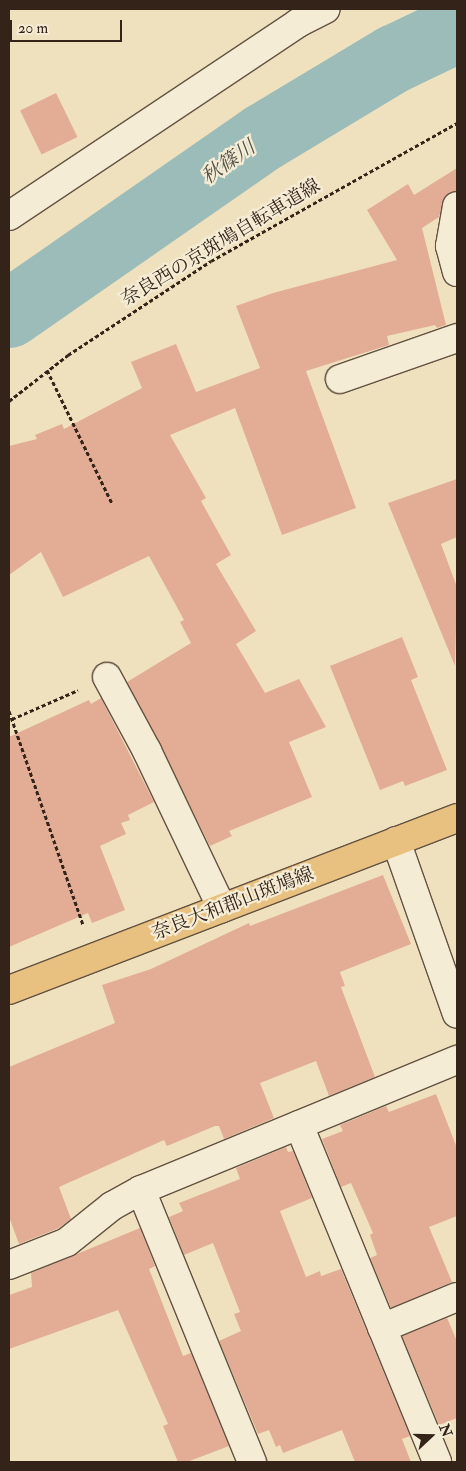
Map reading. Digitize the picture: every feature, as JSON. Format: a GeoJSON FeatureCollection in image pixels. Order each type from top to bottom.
{"type":"FeatureCollection","features":[{"type":"Feature","properties":{"kind":"main road","name":"奈良大和郡山斑鳩線"},"geometry":{"type":"LineString","coordinates":[[9,990],[457,818]]}},
{"type":"Feature","properties":{"kind":"street"},"geometry":{"type":"LineString","coordinates":[[9,216],[298,23],[326,9]]}},
{"type":"Feature","properties":{"kind":"street"},"geometry":{"type":"LineString","coordinates":[[457,206],[450,246],[457,272]]}},
{"type":"Feature","properties":{"kind":"street"},"geometry":{"type":"LineString","coordinates":[[340,379],[457,338]]}},
{"type":"Feature","properties":{"kind":"street"},"geometry":{"type":"LineString","coordinates":[[107,677],[147,751],[222,908]]}},
{"type":"Feature","properties":{"kind":"street"},"geometry":{"type":"LineString","coordinates":[[396,841],[457,1014]]}},
{"type":"Feature","properties":{"kind":"street"},"geometry":{"type":"LineString","coordinates":[[9,1265],[67,1242],[112,1206],[142,1190],[457,1060]]}},
{"type":"Feature","properties":{"kind":"street"},"geometry":{"type":"LineString","coordinates":[[299,1125],[437,1462]]}},
{"type":"Feature","properties":{"kind":"street"},"geometry":{"type":"LineString","coordinates":[[142,1190],[252,1462]]}},
{"type":"Feature","properties":{"kind":"street"},"geometry":{"type":"LineString","coordinates":[[382,1328],[457,1297]]}},
{"type":"Feature","properties":{"kind":"path","name":"奈良西の京斑鳩自転車道線"},"geometry":{"type":"LineString","coordinates":[[9,401],[47,370],[211,261],[457,123]]}},
{"type":"Feature","properties":{"kind":"path"},"geometry":{"type":"LineString","coordinates":[[47,370],[112,503]]}},
{"type":"Feature","properties":{"kind":"path"},"geometry":{"type":"LineString","coordinates":[[12,719],[107,677]]}},
{"type":"Feature","properties":{"kind":"path"},"geometry":{"type":"LineString","coordinates":[[9,711],[94,958]]}},
{"type":"Feature","properties":{"kind":"building"},"geometry":{"type":"Polygon","coordinates":[[[56,93],[77,137],[42,155],[20,111],[56,93]]]}},
{"type":"Feature","properties":{"kind":"building"},"geometry":{"type":"Polygon","coordinates":[[[457,168],[457,191],[445,196],[439,217],[422,228],[446,325],[437,328],[435,325],[387,336],[389,345],[306,371],[356,508],[282,535],[235,408],[170,435],[206,498],[201,501],[231,555],[216,564],[256,631],[236,644],[265,693],[299,679],[326,727],[289,742],[312,797],[229,831],[232,836],[210,846],[127,682],[191,643],[180,622],[184,620],[149,556],[63,597],[41,552],[9,575],[9,446],[37,439],[35,435],[62,424],[64,429],[142,388],[131,362],[176,344],[196,392],[260,368],[236,306],[273,293],[397,260],[367,210],[408,184],[414,195],[457,168]]]}},
{"type":"Feature","properties":{"kind":"building"},"geometry":{"type":"Polygon","coordinates":[[[457,479],[457,537],[441,544],[457,587],[455,666],[388,503],[457,479]]]}},
{"type":"Feature","properties":{"kind":"building"},"geometry":{"type":"Polygon","coordinates":[[[402,637],[418,677],[411,680],[447,770],[405,786],[403,781],[380,790],[330,666],[402,637]]]}},
{"type":"Feature","properties":{"kind":"building"},"geometry":{"type":"Polygon","coordinates":[[[101,698],[154,802],[128,815],[130,820],[121,823],[126,834],[100,846],[125,910],[92,923],[88,913],[9,947],[9,737],[89,700],[91,704],[101,698]]]}},
{"type":"Feature","properties":{"kind":"building"},"geometry":{"type":"Polygon","coordinates":[[[383,875],[411,944],[340,972],[345,986],[341,987],[375,1077],[329,1096],[316,1061],[260,1083],[274,1118],[224,1139],[219,1126],[215,1126],[167,1146],[164,1140],[59,1187],[71,1219],[59,1228],[19,1244],[9,1217],[9,1067],[115,1023],[102,985],[151,969],[249,923],[250,926],[383,875]]]}},
{"type":"Feature","properties":{"kind":"building"},"geometry":{"type":"Polygon","coordinates":[[[436,1094],[457,1148],[457,1216],[429,1227],[452,1282],[391,1308],[370,1258],[377,1255],[370,1235],[373,1233],[351,1183],[341,1187],[322,1139],[343,1131],[340,1125],[386,1106],[389,1112],[436,1094]]]}},
{"type":"Feature","properties":{"kind":"building"},"geometry":{"type":"Polygon","coordinates":[[[286,1147],[288,1152],[293,1151],[312,1198],[280,1211],[306,1277],[320,1271],[321,1276],[341,1269],[410,1436],[402,1439],[411,1462],[355,1462],[342,1430],[283,1453],[280,1445],[276,1447],[269,1430],[258,1434],[219,1341],[241,1331],[234,1314],[240,1312],[213,1243],[184,1255],[169,1217],[183,1211],[179,1203],[240,1179],[236,1168],[286,1147]]]}},
{"type":"Feature","properties":{"kind":"building"},"geometry":{"type":"Polygon","coordinates":[[[140,1228],[155,1266],[149,1269],[183,1356],[191,1353],[229,1446],[187,1462],[178,1462],[163,1426],[168,1424],[118,1310],[9,1349],[9,1295],[32,1287],[31,1273],[140,1228]]]}},
{"type":"Feature","properties":{"kind":"building"},"geometry":{"type":"Polygon","coordinates":[[[447,1318],[457,1341],[457,1418],[439,1425],[402,1336],[447,1318]]]}},
{"type":"Feature","properties":{"kind":"waterway","name":"秋篠川"},"geometry":{"type":"LineString","coordinates":[[9,314],[264,137],[394,59],[457,29]]}}]}
